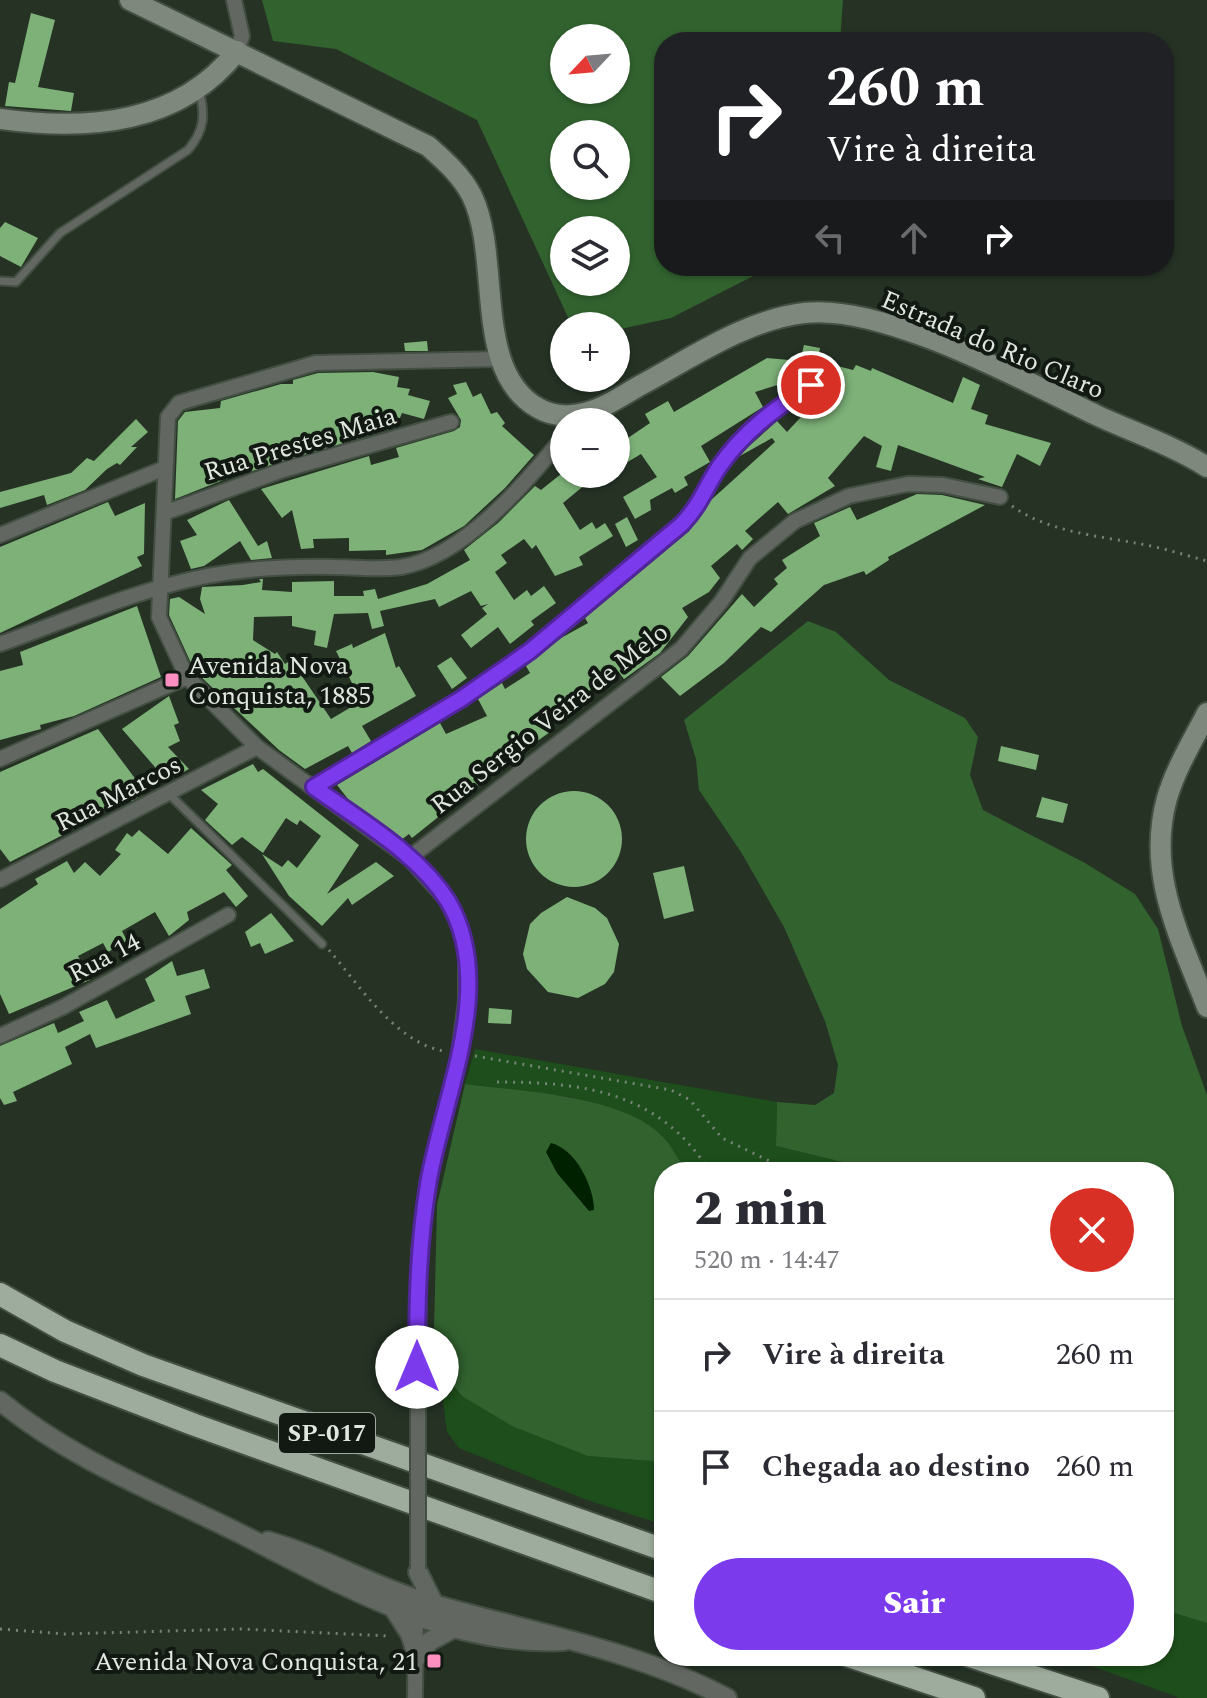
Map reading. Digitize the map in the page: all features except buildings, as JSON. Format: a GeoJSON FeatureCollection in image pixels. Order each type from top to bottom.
{"type":"FeatureCollection","features":[{"type":"Feature","properties":{"kind":"highway","name":"SP-017"},"geometry":{"type":"LineString","coordinates":[[0,1294],[65,1331],[143,1365],[654,1546]]}},
{"type":"Feature","properties":{"kind":"highway","name":"SP-017"},"geometry":{"type":"LineString","coordinates":[[0,1345],[55,1371],[195,1425],[654,1589]]}},
{"type":"Feature","properties":{"kind":"highway"},"geometry":{"type":"LineString","coordinates":[[876,1666],[953,1694],[974,1698]]}},
{"type":"Feature","properties":{"kind":"highway"},"geometry":{"type":"LineString","coordinates":[[1000,1666],[1098,1698]]}},
{"type":"Feature","properties":{"kind":"main road","name":"Estrada do Rio Claro"},"geometry":{"type":"LineString","coordinates":[[130,0],[428,146],[451,166],[471,195],[483,226],[498,359],[514,386],[540,410],[550,413]]}},
{"type":"Feature","properties":{"kind":"main road"},"geometry":{"type":"LineString","coordinates":[[0,119],[52,124],[125,120],[175,104],[221,71],[237,51]]}},
{"type":"Feature","properties":{"kind":"main road","name":"Estrada do Rio Claro"},"geometry":{"type":"LineString","coordinates":[[600,408],[743,331],[773,320],[827,311],[890,324],[1009,375],[1207,467]]}},
{"type":"Feature","properties":{"kind":"main road"},"geometry":{"type":"LineString","coordinates":[[1207,713],[1175,777],[1159,839],[1160,872],[1168,905],[1207,1007]]}},
{"type":"Feature","properties":{"kind":"street"},"geometry":{"type":"LineString","coordinates":[[234,0],[242,36],[237,51]]}},
{"type":"Feature","properties":{"kind":"street"},"geometry":{"type":"LineString","coordinates":[[415,1698],[419,1250],[433,1157],[459,1054],[466,1001],[466,953],[459,924],[446,899],[409,858],[257,747],[187,677],[159,617],[168,417],[179,403],[316,363],[498,359]]}},
{"type":"Feature","properties":{"kind":"street"},"geometry":{"type":"LineString","coordinates":[[314,787],[461,699],[530,651],[682,524],[700,505],[717,470],[754,426],[811,385]]}},
{"type":"Feature","properties":{"kind":"street","name":"Rua Prestes Maia"},"geometry":{"type":"LineString","coordinates":[[164,513],[283,470],[451,422]]}},
{"type":"Feature","properties":{"kind":"street"},"geometry":{"type":"LineString","coordinates":[[0,644],[158,588],[245,570],[275,567],[403,567],[431,557],[469,533],[531,477],[550,453]]}},
{"type":"Feature","properties":{"kind":"street"},"geometry":{"type":"LineString","coordinates":[[0,535],[165,468]]}},
{"type":"Feature","properties":{"kind":"street","name":"Rua Sergio Veira de Melo"},"geometry":{"type":"LineString","coordinates":[[409,858],[681,649],[721,602],[750,558],[795,521],[849,496],[908,484],[943,485],[1000,497]]}},
{"type":"Feature","properties":{"kind":"street"},"geometry":{"type":"LineString","coordinates":[[0,759],[187,677]]}},
{"type":"Feature","properties":{"kind":"street","name":"Rua Marcos"},"geometry":{"type":"LineString","coordinates":[[1,877],[170,795],[257,747]]}},
{"type":"Feature","properties":{"kind":"street","name":"Rua 14"},"geometry":{"type":"LineString","coordinates":[[0,1036],[63,1007],[228,915]]}},
{"type":"Feature","properties":{"kind":"street"},"geometry":{"type":"LineString","coordinates":[[0,1401],[47,1436],[94,1464],[243,1535],[302,1568],[391,1604],[434,1604],[528,1627],[564,1641],[641,1662],[727,1698]]}},
{"type":"Feature","properties":{"kind":"street"},"geometry":{"type":"LineString","coordinates":[[243,1535],[335,1565],[454,1628],[512,1641],[564,1641]]}},
{"type":"Feature","properties":{"kind":"street"},"geometry":{"type":"LineString","coordinates":[[418,1571],[434,1604]]}},
{"type":"Feature","properties":{"kind":"street"},"geometry":{"type":"LineString","coordinates":[[391,1604],[414,1649]]}},
{"type":"Feature","properties":{"kind":"street"},"geometry":{"type":"LineString","coordinates":[[414,1649],[454,1628]]}},
{"type":"Feature","properties":{"kind":"lane"},"geometry":{"type":"LineString","coordinates":[[0,281],[16,282],[60,233],[188,150],[198,137],[204,120],[198,89]]}},
{"type":"Feature","properties":{"kind":"lane"},"geometry":{"type":"LineString","coordinates":[[170,795],[322,944]]}},
{"type":"Feature","properties":{"kind":"path"},"geometry":{"type":"LineString","coordinates":[[1000,497],[1017,510],[1051,524],[1207,561]]}},
{"type":"Feature","properties":{"kind":"path"},"geometry":{"type":"LineString","coordinates":[[322,944],[403,1031],[430,1049],[671,1090],[690,1100],[722,1138],[771,1162]]}},
{"type":"Feature","properties":{"kind":"path"},"geometry":{"type":"LineString","coordinates":[[497,1082],[544,1082],[614,1093],[656,1114],[686,1140],[702,1162]]}},
{"type":"Feature","properties":{"kind":"path"},"geometry":{"type":"LineString","coordinates":[[0,1629],[65,1634],[240,1629],[414,1649]]}},
{"type":"Feature","properties":{"kind":"shaded area"},"geometry":{"type":"Polygon","coordinates":[[[262,0],[843,0],[841,32],[654,32],[654,276],[753,276],[671,318],[630,327],[630,312],[566,312],[558,296],[630,296],[630,216],[550,216],[550,278],[477,120],[336,49],[273,41],[262,0]]]}},
{"type":"Feature","properties":{"kind":"shaded area"},"geometry":{"type":"Polygon","coordinates":[[[808,621],[836,632],[889,680],[965,718],[978,737],[970,775],[983,810],[1085,863],[1135,894],[1158,929],[1182,1026],[1207,1095],[1207,1623],[1174,1613],[1174,1162],[843,1162],[776,1146],[777,1102],[815,1105],[834,1093],[838,1065],[825,1021],[784,927],[741,852],[699,790],[696,759],[684,720],[808,621]]]}},
{"type":"Feature","properties":{"kind":"shaded area"},"geometry":{"type":"Polygon","coordinates":[[[475,1049],[777,1102],[776,1146],[843,1162],[680,1162],[661,1135],[571,1097],[465,1084],[475,1049]]]}},
{"type":"Feature","properties":{"kind":"shaded area"},"geometry":{"type":"Polygon","coordinates":[[[465,1084],[596,1103],[644,1122],[662,1136],[680,1162],[654,1162],[654,1461],[588,1456],[512,1426],[462,1396],[439,1369],[434,1330],[437,1205],[465,1084]]]}},
{"type":"Feature","properties":{"kind":"shaded area"},"geometry":{"type":"Polygon","coordinates":[[[551,1143],[568,1153],[582,1170],[591,1191],[594,1210],[589,1211],[557,1173],[546,1152],[551,1143]]]}},
{"type":"Feature","properties":{"kind":"shaded area"},"geometry":{"type":"Polygon","coordinates":[[[439,1369],[462,1396],[588,1456],[654,1461],[654,1522],[587,1500],[459,1448],[447,1432],[439,1369]]]}},
{"type":"Feature","properties":{"kind":"shaded area"},"geometry":{"type":"Polygon","coordinates":[[[1174,1613],[1207,1623],[1207,1698],[1180,1698],[1092,1666],[1174,1666],[1174,1613]]]}},
{"type":"Feature","properties":{"kind":"place","name":"Avenida Nova Conquista, 1885"},"geometry":{"type":"Point","coordinates":[172,680]}},
{"type":"Feature","properties":{"kind":"place","name":"Avenida Nova Conquista, 21"},"geometry":{"type":"Point","coordinates":[434,1661]}},
{"type":"Feature","properties":{"kind":"route"},"geometry":{"type":"LineString","coordinates":[[417,1367],[419,1250],[428,1183],[459,1054],[466,1001],[466,953],[459,924],[446,899],[432,882],[409,858],[314,787],[461,699],[530,651],[580,606],[682,524],[700,505],[717,470],[739,442],[773,410],[811,385]]}}]}
